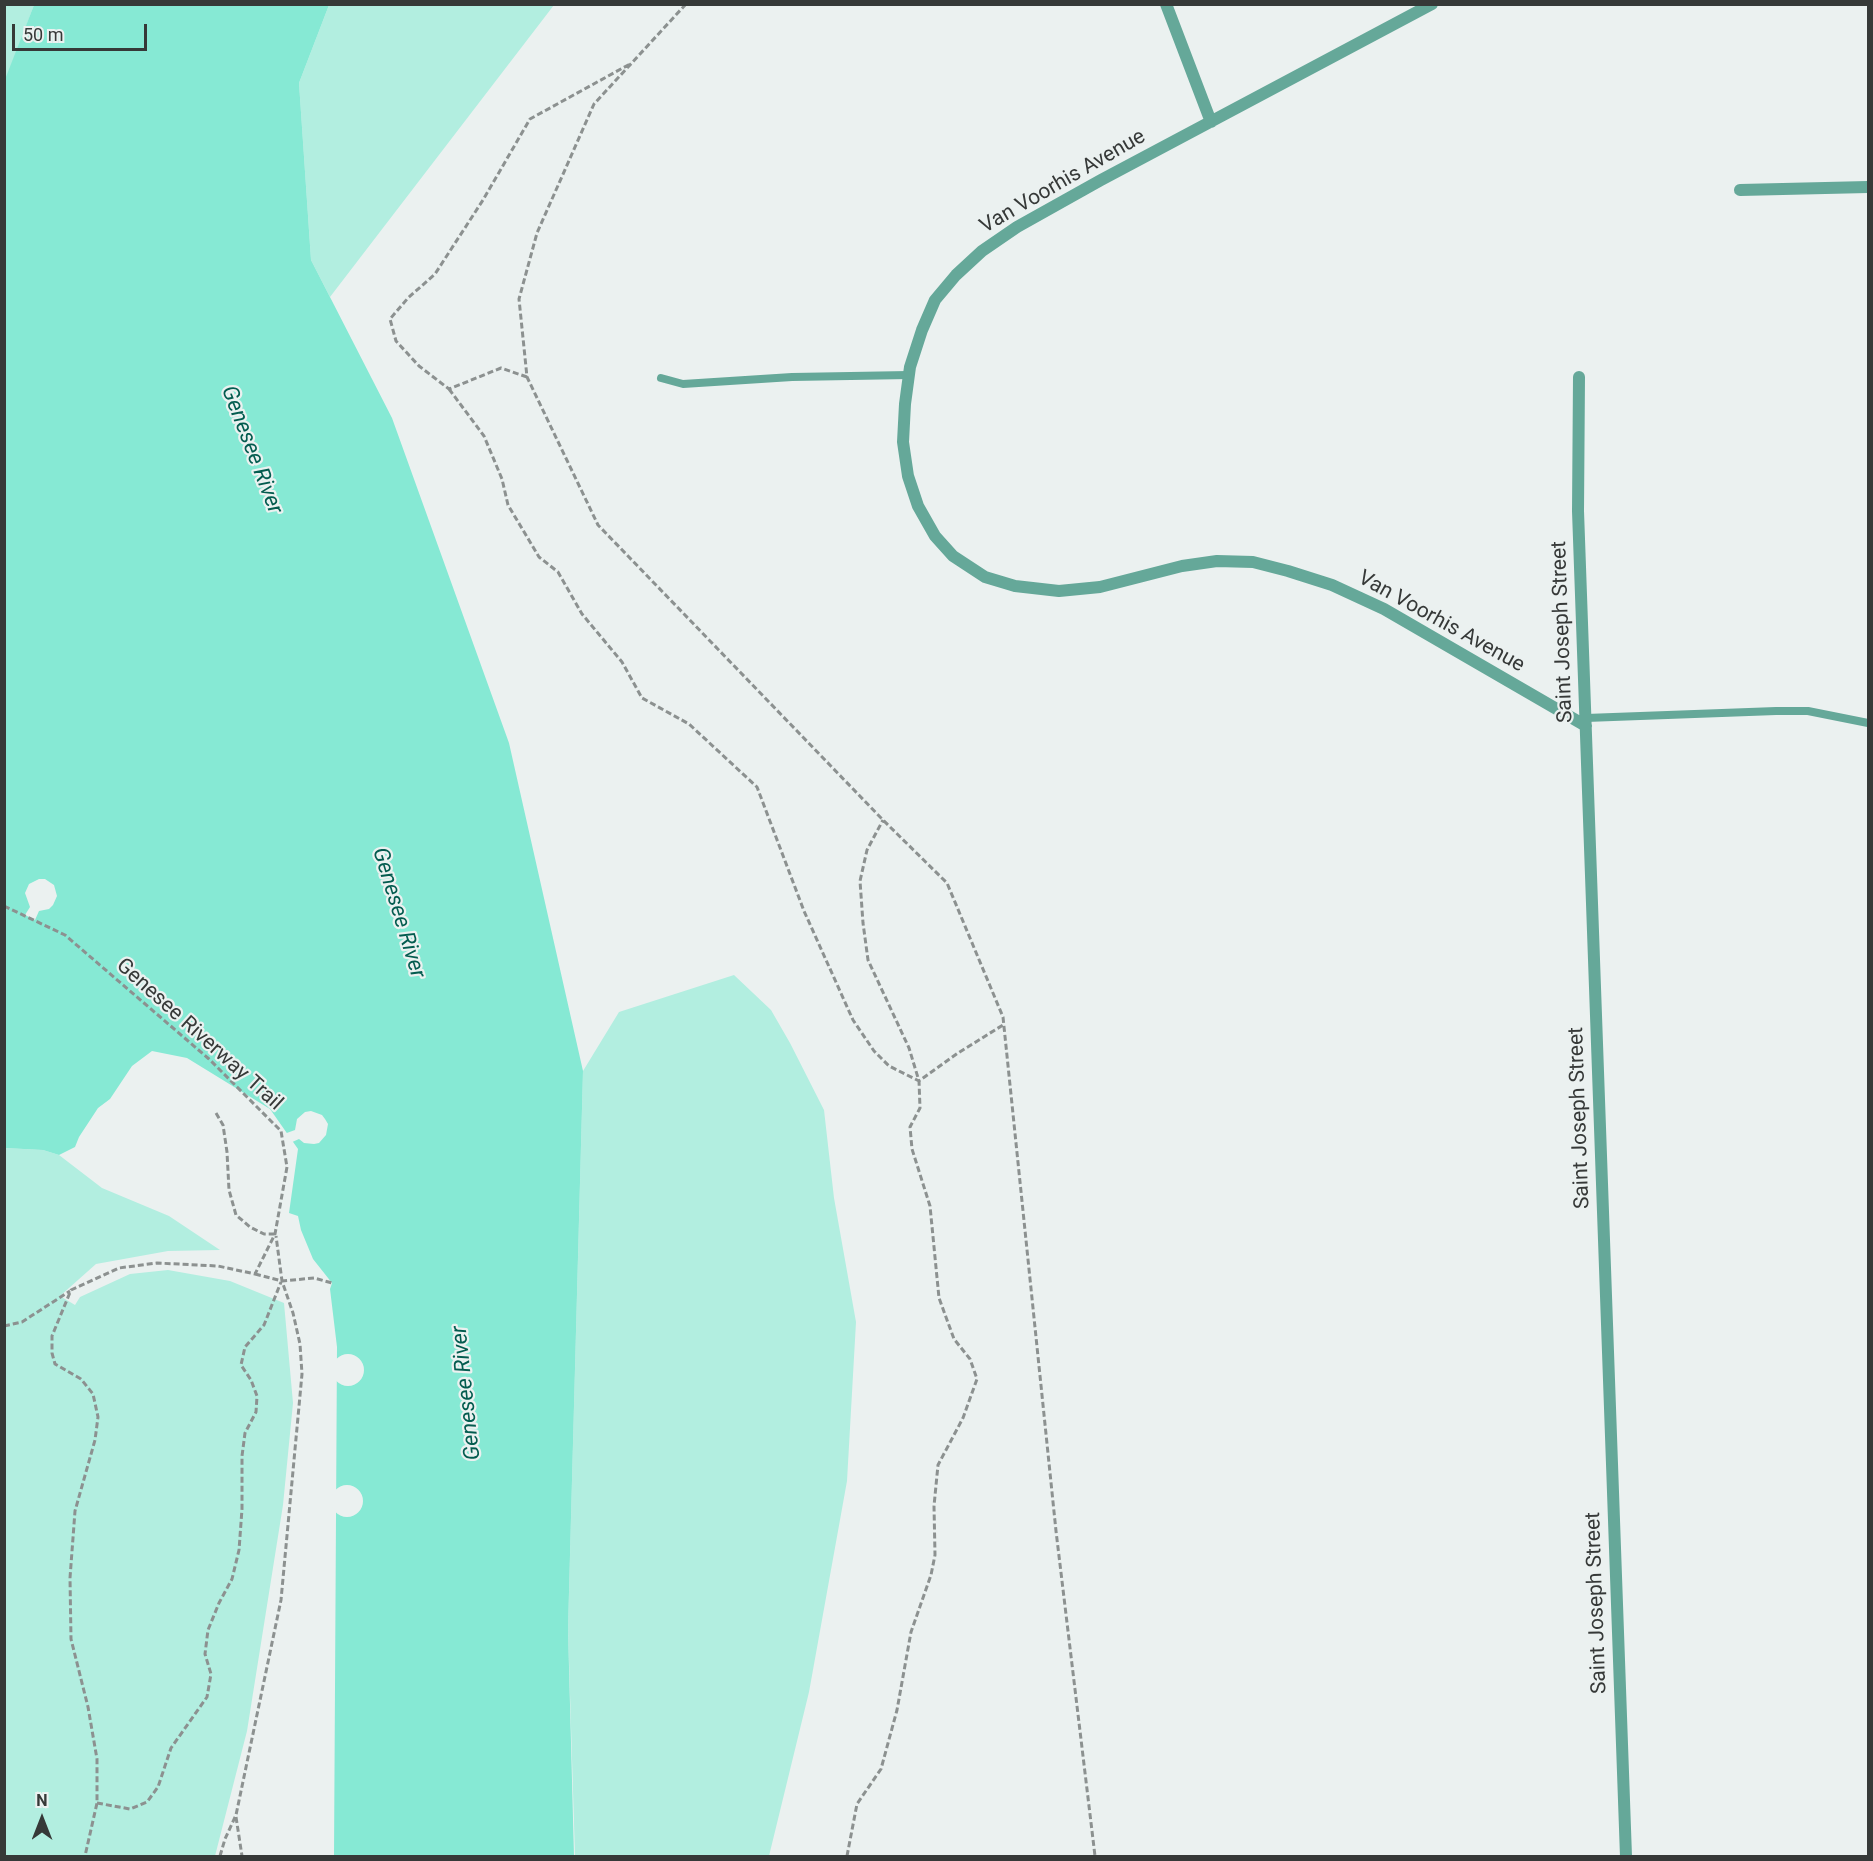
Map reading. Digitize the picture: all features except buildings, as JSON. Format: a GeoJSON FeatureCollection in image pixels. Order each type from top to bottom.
{"type":"FeatureCollection","features":[{"type":"Feature","properties":{"kind":"street"},"geometry":{"type":"LineString","coordinates":[[1166,4],[1211,122]]}},
{"type":"Feature","properties":{"kind":"street","name":"Van Voorhis Avenue"},"geometry":{"type":"LineString","coordinates":[[1432,4],[1027,221],[982,250],[956,275],[935,300],[922,330],[909,375],[903,442],[908,476],[918,506],[935,536],[953,556],[985,577],[1015,586],[1059,591],[1100,587],[1182,566],[1217,561],[1253,562],[1288,570],[1332,585],[1384,609],[1586,722]]}},
{"type":"Feature","properties":{"kind":"street"},"geometry":{"type":"LineString","coordinates":[[1740,190],[1869,187]]}},
{"type":"Feature","properties":{"kind":"street","name":"Saint Joseph Street"},"geometry":{"type":"LineString","coordinates":[[1579,377],[1578,511],[1626,1857]]}},
{"type":"Feature","properties":{"kind":"lane"},"geometry":{"type":"LineString","coordinates":[[661,378],[683,384],[792,377],[909,375]]}},
{"type":"Feature","properties":{"kind":"lane"},"geometry":{"type":"LineString","coordinates":[[1586,722],[1808,711],[1869,723]]}},
{"type":"Feature","properties":{"kind":"path"},"geometry":{"type":"LineString","coordinates":[[686,4],[594,104],[537,233],[519,299],[527,376],[598,525],[883,820],[947,883],[1003,1017],[1055,1519],[1095,1857]]}},
{"type":"Feature","properties":{"kind":"path"},"geometry":{"type":"LineString","coordinates":[[632,63],[530,118],[483,200],[435,274],[408,298],[390,319],[396,341],[419,366],[449,388],[484,436],[502,479],[508,505],[539,557],[558,572],[582,614],[622,662],[642,698],[689,724],[757,787],[804,911],[853,1020],[874,1051],[889,1066],[919,1081]]}},
{"type":"Feature","properties":{"kind":"path"},"geometry":{"type":"LineString","coordinates":[[449,388],[501,368],[527,376]]}},
{"type":"Feature","properties":{"kind":"path"},"geometry":{"type":"LineString","coordinates":[[847,1857],[857,1804],[881,1769],[897,1710],[911,1632],[932,1575],[935,1555],[934,1506],[938,1465],[963,1419],[977,1379],[970,1359],[954,1339],[939,1298],[930,1206],[912,1149],[910,1127],[921,1108],[919,1081],[909,1048],[868,960],[860,881],[867,850],[883,820]]}},
{"type":"Feature","properties":{"kind":"path","name":"Genesee Riverway Trail"},"geometry":{"type":"LineString","coordinates":[[4,906],[65,935],[209,1059],[281,1131],[287,1167],[275,1234],[255,1274]]}},
{"type":"Feature","properties":{"kind":"path"},"geometry":{"type":"LineString","coordinates":[[919,1081],[958,1053],[1004,1025]]}},
{"type":"Feature","properties":{"kind":"path"},"geometry":{"type":"LineString","coordinates":[[216,1113],[223,1125],[229,1190],[236,1215],[250,1227],[264,1233],[275,1234],[282,1281],[293,1312],[300,1344],[302,1374],[281,1600],[236,1815],[220,1857]]}},
{"type":"Feature","properties":{"kind":"path"},"geometry":{"type":"LineString","coordinates":[[4,1326],[22,1322],[71,1290],[118,1268],[157,1263],[218,1266],[282,1281],[314,1278],[332,1283]]}},
{"type":"Feature","properties":{"kind":"path"},"geometry":{"type":"LineString","coordinates":[[97,1803],[129,1809],[147,1802],[158,1787],[171,1748],[207,1696],[211,1674],[205,1654],[208,1630],[232,1579],[239,1551],[242,1456],[245,1433],[256,1412],[257,1396],[241,1365],[245,1347],[264,1325],[282,1281]]}},
{"type":"Feature","properties":{"kind":"path"},"geometry":{"type":"LineString","coordinates":[[71,1290],[52,1336],[52,1353],[55,1364],[81,1379],[93,1394],[98,1417],[95,1440],[75,1511],[70,1578],[71,1639],[88,1707],[97,1759],[97,1803],[85,1857]]}},
{"type":"Feature","properties":{"kind":"path"},"geometry":{"type":"LineString","coordinates":[[236,1815],[242,1857]]}},
{"type":"Feature","properties":{"kind":"shaded area"},"geometry":{"type":"Polygon","coordinates":[[[5,5],[34,5],[5,82],[5,5]]]}},
{"type":"Feature","properties":{"kind":"shaded area"},"geometry":{"type":"Polygon","coordinates":[[[329,5],[554,5],[330,297],[311,260],[299,83],[329,5]]]}},
{"type":"Feature","properties":{"kind":"shaded area"},"geometry":{"type":"Polygon","coordinates":[[[734,975],[771,1010],[824,1110],[834,1198],[856,1322],[847,1481],[809,1692],[769,1856],[575,1856],[568,1629],[583,1071],[619,1012],[734,975]]]}},
{"type":"Feature","properties":{"kind":"shaded area"},"geometry":{"type":"Polygon","coordinates":[[[4,1148],[43,1150],[59,1155],[102,1188],[169,1216],[220,1250],[168,1251],[96,1264],[60,1296],[75,1305],[80,1297],[130,1274],[168,1270],[230,1281],[284,1303],[293,1403],[283,1505],[247,1731],[215,1856],[5,1856],[4,1148]]]}},
{"type":"Feature","properties":{"kind":"water","name":"Genesee River"},"geometry":{"type":"Polygon","coordinates":[[[34,5],[329,5],[299,83],[311,260],[392,418],[509,743],[583,1071],[568,1629],[574,1856],[334,1856],[337,1347],[330,1289],[332,1283],[313,1259],[298,1216],[289,1213],[298,1149],[270,1109],[187,1058],[152,1051],[132,1066],[110,1099],[98,1108],[75,1147],[59,1155],[43,1150],[5,1148],[4,82],[34,5]]]}},
{"type":"Feature","properties":{"kind":"pier"},"geometry":{"type":"Polygon","coordinates":[[[45,879],[54,885],[57,896],[49,909],[39,911],[35,920],[25,915],[30,907],[25,893],[29,884],[45,879]]]}},
{"type":"Feature","properties":{"kind":"pier"},"geometry":{"type":"Polygon","coordinates":[[[311,1111],[322,1115],[325,1119],[328,1124],[326,1135],[319,1143],[304,1143],[299,1139],[290,1143],[284,1134],[295,1130],[297,1119],[305,1112],[311,1111]]]}},
{"type":"Feature","properties":{"kind":"pier"},"geometry":{"type":"Polygon","coordinates":[[[348,1354],[359,1359],[364,1370],[359,1381],[348,1386],[337,1381],[332,1370],[337,1359],[348,1354]]]}},
{"type":"Feature","properties":{"kind":"pier"},"geometry":{"type":"Polygon","coordinates":[[[347,1485],[358,1490],[363,1501],[358,1512],[347,1517],[336,1512],[331,1501],[336,1490],[347,1485]]]}}]}
